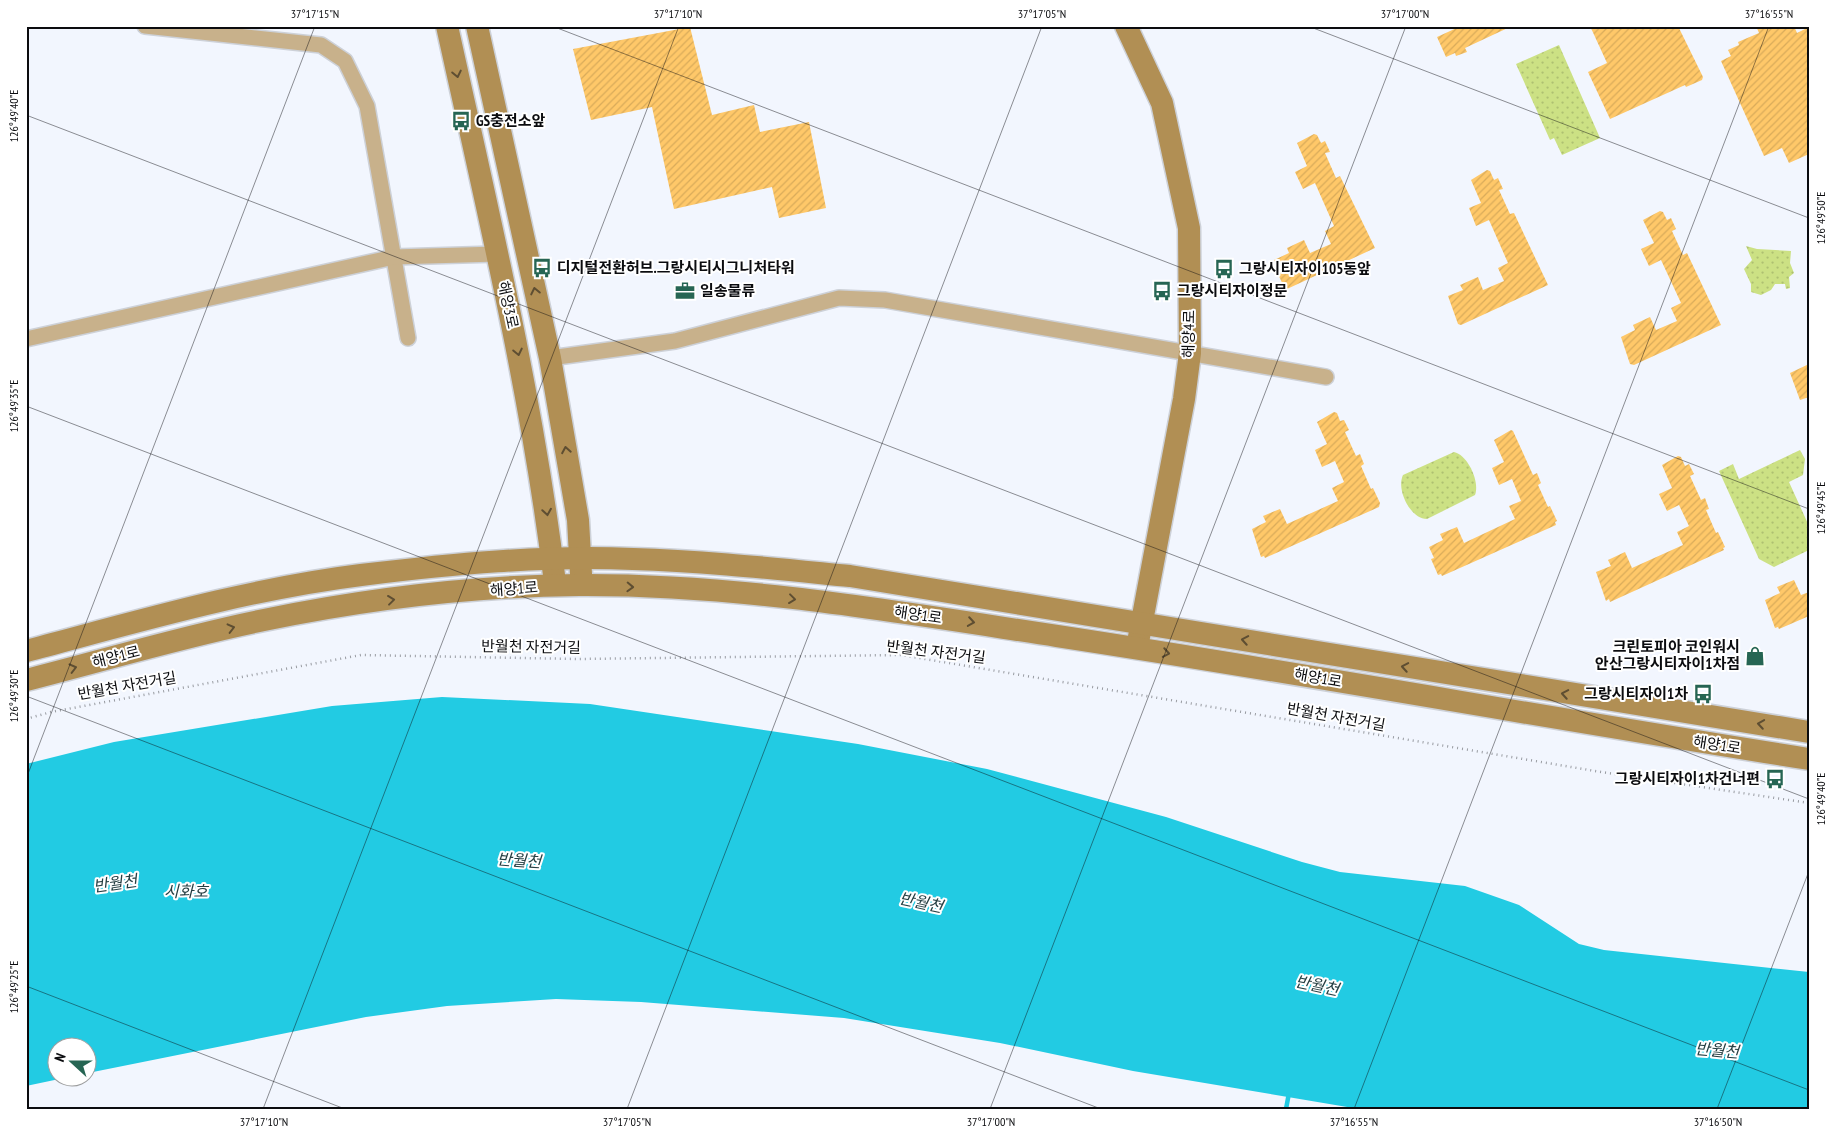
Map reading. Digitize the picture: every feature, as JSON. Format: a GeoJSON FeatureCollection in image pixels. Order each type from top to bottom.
{"type":"FeatureCollection","features":[{"type":"Feature","properties":{"kind":"street"},"geometry":{"type":"LineString","coordinates":[[145,26],[321,45],[345,62],[367,106],[408,338]]}},
{"type":"Feature","properties":{"kind":"street","name":"해양3로"},"geometry":{"type":"LineString","coordinates":[[447,26],[522,369],[546,505],[555,586]]}},
{"type":"Feature","properties":{"kind":"street","name":"해양3로"},"geometry":{"type":"LineString","coordinates":[[477,26],[550,358],[578,520],[582,585]]}},
{"type":"Feature","properties":{"kind":"street","name":"해양4로"},"geometry":{"type":"LineString","coordinates":[[1126,26],[1162,103],[1189,228],[1190,354],[1184,399],[1137,648]]}},
{"type":"Feature","properties":{"kind":"street"},"geometry":{"type":"LineString","coordinates":[[26,339],[394,257],[497,254]]}},
{"type":"Feature","properties":{"kind":"street"},"geometry":{"type":"LineString","coordinates":[[550,358],[675,341],[838,298],[884,300],[1326,377]]}},
{"type":"Feature","properties":{"kind":"street","name":"해양1로"},"geometry":{"type":"LineString","coordinates":[[26,651],[178,611],[359,576],[469,564],[552,559],[632,558],[850,576],[1600,700],[1809,732]]}},
{"type":"Feature","properties":{"kind":"street","name":"해양1로"},"geometry":{"type":"LineString","coordinates":[[26,680],[261,620],[352,604],[452,593],[555,586],[582,585],[688,589],[777,597],[936,617],[1137,648],[1610,728],[1809,759]]}},
{"type":"Feature","properties":{"kind":"path","name":"반월천 자전거길"},"geometry":{"type":"LineString","coordinates":[[26,719],[51,712],[362,655],[577,659],[901,655],[1600,772],[1809,803]]}},
{"type":"Feature","properties":{"kind":"green space"},"geometry":{"type":"Polygon","coordinates":[[[1559,45],[1600,138],[1562,155],[1554,138],[1550,140],[1516,64],[1559,45]]]}},
{"type":"Feature","properties":{"kind":"green space"},"geometry":{"type":"Polygon","coordinates":[[[1746,246],[1757,249],[1791,251],[1790,263],[1794,273],[1789,277],[1790,288],[1786,289],[1785,284],[1775,284],[1771,290],[1761,295],[1751,292],[1751,284],[1744,269],[1752,260],[1746,246]]]}},
{"type":"Feature","properties":{"kind":"green space"},"geometry":{"type":"Polygon","coordinates":[[[1800,450],[1805,459],[1803,475],[1789,482],[1809,526],[1809,550],[1774,567],[1759,559],[1719,471],[1733,464],[1739,479],[1800,450]]]}},
{"type":"Feature","properties":{"kind":"green space"},"geometry":{"type":"Polygon","coordinates":[[[1454,452],[1464,458],[1472,470],[1476,483],[1475,495],[1427,519],[1421,518],[1410,509],[1403,495],[1401,481],[1403,475],[1454,452]]]}},
{"type":"Feature","properties":{"kind":"water","name":"시화호"},"geometry":{"type":"Polygon","coordinates":[[[442,697],[590,704],[858,744],[987,769],[1166,817],[1302,862],[1340,872],[1465,886],[1519,905],[1579,944],[1604,950],[1809,972],[1809,1109],[1359,1109],[1133,1071],[1000,1043],[844,1018],[641,1002],[556,999],[447,1006],[366,1017],[98,1071],[98,1038],[48,1038],[48,1081],[26,1086],[26,764],[114,742],[332,706],[442,697]]]}},
{"type":"Feature","properties":{"kind":"building"},"geometry":{"type":"Polygon","coordinates":[[[1461,26],[1512,26],[1465,48],[1467,52],[1456,56],[1455,53],[1446,57],[1437,37],[1461,26]]]}},
{"type":"Feature","properties":{"kind":"building"},"geometry":{"type":"Polygon","coordinates":[[[1590,26],[1678,26],[1703,77],[1702,80],[1686,87],[1685,85],[1610,119],[1588,72],[1607,63],[1590,26]]]}},
{"type":"Feature","properties":{"kind":"building"},"geometry":{"type":"Polygon","coordinates":[[[1756,26],[1794,26],[1797,33],[1809,27],[1809,154],[1789,163],[1782,148],[1764,156],[1721,61],[1731,56],[1728,50],[1739,45],[1738,42],[1759,33],[1756,26]]]}},
{"type":"Feature","properties":{"kind":"building"},"geometry":{"type":"Polygon","coordinates":[[[690,27],[712,115],[754,105],[760,132],[809,122],[826,208],[779,218],[772,187],[674,209],[652,107],[591,120],[573,49],[690,27]]]}},
{"type":"Feature","properties":{"kind":"building"},"geometry":{"type":"Polygon","coordinates":[[[1314,134],[1317,135],[1321,143],[1325,141],[1330,152],[1325,153],[1336,178],[1340,176],[1375,248],[1287,289],[1286,286],[1284,287],[1277,272],[1280,271],[1274,260],[1289,253],[1287,248],[1304,240],[1310,253],[1331,244],[1325,231],[1334,226],[1315,183],[1303,189],[1295,172],[1307,166],[1297,143],[1314,134]]]}},
{"type":"Feature","properties":{"kind":"building"},"geometry":{"type":"Polygon","coordinates":[[[1487,170],[1490,171],[1494,180],[1498,178],[1503,189],[1499,190],[1510,214],[1514,213],[1548,285],[1461,325],[1458,324],[1448,296],[1463,290],[1460,285],[1478,277],[1483,290],[1504,281],[1498,268],[1508,263],[1489,220],[1476,226],[1469,208],[1481,203],[1471,180],[1487,170]]]}},
{"type":"Feature","properties":{"kind":"building"},"geometry":{"type":"Polygon","coordinates":[[[1660,211],[1663,212],[1667,220],[1671,218],[1676,229],[1672,231],[1683,255],[1687,253],[1721,325],[1634,365],[1630,364],[1621,337],[1635,330],[1633,325],[1650,317],[1656,330],[1677,321],[1671,308],[1681,303],[1661,260],[1649,266],[1641,249],[1654,243],[1643,220],[1660,211]]]}},
{"type":"Feature","properties":{"kind":"building"},"geometry":{"type":"Polygon","coordinates":[[[1809,364],[1809,397],[1800,400],[1790,373],[1809,364]]]}},
{"type":"Feature","properties":{"kind":"building"},"geometry":{"type":"Polygon","coordinates":[[[1334,412],[1337,413],[1340,421],[1344,420],[1349,430],[1345,432],[1356,456],[1360,454],[1364,464],[1361,466],[1371,489],[1373,488],[1380,503],[1379,507],[1265,558],[1264,556],[1261,557],[1252,529],[1266,522],[1263,516],[1280,509],[1287,524],[1338,501],[1332,488],[1344,482],[1335,461],[1322,467],[1315,450],[1327,444],[1317,422],[1334,412]]]}},
{"type":"Feature","properties":{"kind":"building"},"geometry":{"type":"Polygon","coordinates":[[[1511,430],[1533,475],[1537,473],[1541,483],[1538,485],[1557,521],[1555,522],[1556,525],[1442,576],[1441,574],[1438,575],[1431,559],[1434,558],[1429,547],[1443,540],[1440,534],[1457,527],[1464,543],[1515,519],[1509,506],[1521,501],[1512,479],[1499,485],[1492,468],[1504,462],[1494,440],[1511,430]]]}},
{"type":"Feature","properties":{"kind":"building"},"geometry":{"type":"Polygon","coordinates":[[[1678,456],[1681,457],[1685,466],[1689,464],[1694,474],[1690,476],[1701,500],[1705,498],[1709,509],[1706,510],[1716,533],[1718,532],[1725,547],[1723,548],[1724,550],[1610,602],[1609,599],[1606,601],[1596,572],[1611,566],[1608,560],[1625,552],[1632,568],[1683,545],[1677,532],[1689,526],[1679,505],[1667,511],[1659,494],[1672,488],[1662,465],[1678,456]]]}},
{"type":"Feature","properties":{"kind":"building"},"geometry":{"type":"Polygon","coordinates":[[[1794,580],[1801,595],[1809,592],[1809,616],[1779,629],[1778,627],[1775,628],[1765,600],[1780,593],[1777,587],[1794,580]]]}},
{"type":"Feature","properties":{"kind":"waterway"},"geometry":{"type":"LineString","coordinates":[[1286,1109],[1289,1093]]}},
{"type":"Feature","properties":{"kind":"place","name":"GS충전소앞"},"geometry":{"type":"Point","coordinates":[461,121]}},
{"type":"Feature","properties":{"kind":"place","name":"디지털전환허브.그랑시티시그니처타워"},"geometry":{"type":"Point","coordinates":[542,268]}},
{"type":"Feature","properties":{"kind":"place","name":"그랑시티자이105동앞"},"geometry":{"type":"Point","coordinates":[1224,269]}},
{"type":"Feature","properties":{"kind":"place","name":"일송물류"},"geometry":{"type":"Point","coordinates":[685,291]}},
{"type":"Feature","properties":{"kind":"place","name":"그랑시티자이정문"},"geometry":{"type":"Point","coordinates":[1162,291]}},
{"type":"Feature","properties":{"kind":"place","name":"크린토피아 코인워시 안산그랑시티자이1차점"},"geometry":{"type":"Point","coordinates":[1755,656]}},
{"type":"Feature","properties":{"kind":"place","name":"그랑시티자이1차"},"geometry":{"type":"Point","coordinates":[1703,694]}},
{"type":"Feature","properties":{"kind":"place","name":"그랑시티자이1차건너편"},"geometry":{"type":"Point","coordinates":[1775,779]}},
{"type":"Feature","properties":{"kind":"water label","name":"반월천"},"geometry":{"type":"Point","coordinates":[519,860]}},
{"type":"Feature","properties":{"kind":"water label","name":"반월천"},"geometry":{"type":"Point","coordinates":[115,883]}},
{"type":"Feature","properties":{"kind":"water label","name":"반월천"},"geometry":{"type":"Point","coordinates":[921,902]}},
{"type":"Feature","properties":{"kind":"water label","name":"반월천"},"geometry":{"type":"Point","coordinates":[1317,985]}},
{"type":"Feature","properties":{"kind":"water label","name":"반월천"},"geometry":{"type":"Point","coordinates":[1717,1050]}}]}
